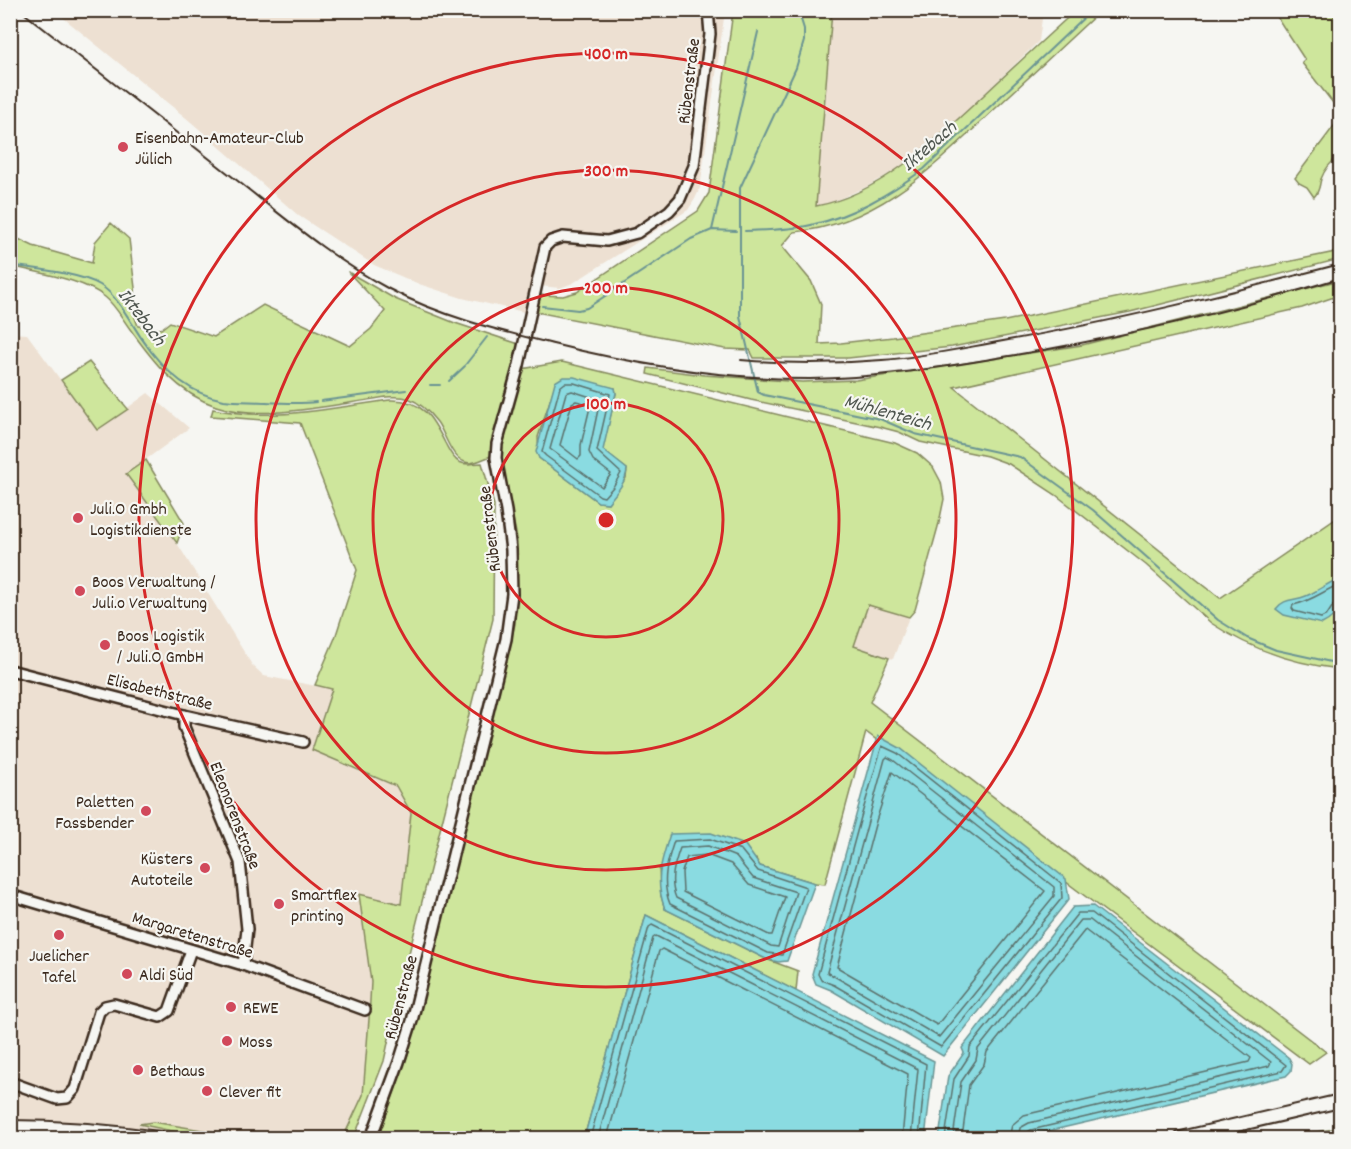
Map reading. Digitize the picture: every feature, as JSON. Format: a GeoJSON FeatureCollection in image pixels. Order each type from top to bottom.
{"type":"FeatureCollection","features":[{"type":"Feature","properties":{"kind":"main road"},"geometry":{"type":"LineString","coordinates":[[1181,1138],[1341,1101]]}},
{"type":"Feature","properties":{"kind":"main road"},"geometry":{"type":"LineString","coordinates":[[10,1127],[55,1127],[158,1138]]}},
{"type":"Feature","properties":{"kind":"street","name":"Rübenstraße"},"geometry":{"type":"LineString","coordinates":[[370,1138],[412,1021],[507,639],[512,594],[512,558],[507,511],[496,458],[497,444],[525,337],[545,247],[557,238],[574,237],[607,241],[637,233],[669,211],[680,199],[694,166],[710,34],[708,10]]}},
{"type":"Feature","properties":{"kind":"street","name":"Elisabethstraße"},"geometry":{"type":"LineString","coordinates":[[10,670],[184,715],[303,742]]}},
{"type":"Feature","properties":{"kind":"street","name":"Eleonorenstraße"},"geometry":{"type":"LineString","coordinates":[[184,715],[184,727],[240,862],[247,929],[243,966]]}},
{"type":"Feature","properties":{"kind":"street","name":"Margaretenstraße"},"geometry":{"type":"LineString","coordinates":[[10,895],[243,966],[365,1010]]}},
{"type":"Feature","properties":{"kind":"street"},"geometry":{"type":"LineString","coordinates":[[10,1082],[57,1099],[67,1098],[75,1089],[99,1012],[105,1006],[114,1004],[160,1017],[169,1011],[191,950]]}},
{"type":"Feature","properties":{"kind":"shaded area"},"geometry":{"type":"Polygon","coordinates":[[[55,11],[725,11],[700,188],[688,210],[573,283],[560,288],[530,285],[524,312],[462,298],[419,284],[374,265],[299,216],[191,122],[55,11]]]}},
{"type":"Feature","properties":{"kind":"shaded area"},"geometry":{"type":"Polygon","coordinates":[[[832,11],[1043,11],[1039,41],[953,124],[896,170],[828,204],[815,206],[832,11]]]}},
{"type":"Feature","properties":{"kind":"shaded area"},"geometry":{"type":"Polygon","coordinates":[[[11,333],[27,334],[97,430],[148,393],[189,428],[126,474],[177,543],[252,665],[264,676],[332,689],[312,750],[396,786],[411,813],[401,904],[359,895],[371,982],[369,1019],[363,1095],[345,1138],[11,1138],[11,333]]]}},
{"type":"Feature","properties":{"kind":"shaded area"},"geometry":{"type":"Polygon","coordinates":[[[868,605],[909,617],[893,659],[854,646],[868,605]]]}},
{"type":"Feature","properties":{"kind":"green space"},"geometry":{"type":"Polygon","coordinates":[[[733,11],[832,11],[816,206],[840,200],[863,190],[907,162],[948,128],[1075,11],[1100,11],[930,169],[906,187],[854,217],[825,227],[794,232],[782,246],[811,281],[821,304],[819,344],[893,337],[1005,321],[1340,251],[1340,259],[1130,312],[952,347],[848,358],[754,358],[750,350],[725,349],[536,312],[541,295],[563,296],[577,292],[698,211],[709,193],[733,11]]]}},
{"type":"Feature","properties":{"kind":"green space"},"geometry":{"type":"Polygon","coordinates":[[[1273,11],[1330,11],[1340,23],[1340,112],[1302,63],[1305,60],[1273,11]]]}},
{"type":"Feature","properties":{"kind":"green space"},"geometry":{"type":"Polygon","coordinates":[[[1340,118],[1340,155],[1325,171],[1314,197],[1307,187],[1295,178],[1340,118]]]}},
{"type":"Feature","properties":{"kind":"green space"},"geometry":{"type":"Polygon","coordinates":[[[111,223],[129,239],[135,288],[131,306],[138,326],[161,329],[170,322],[214,337],[263,305],[350,346],[371,329],[385,311],[348,272],[395,299],[455,323],[519,344],[496,427],[491,456],[470,463],[458,458],[431,415],[418,403],[404,397],[286,412],[250,412],[216,406],[189,393],[167,375],[105,297],[73,281],[11,266],[10,235],[33,246],[92,263],[95,242],[111,223]]]}},
{"type":"Feature","properties":{"kind":"green space"},"geometry":{"type":"Polygon","coordinates":[[[1340,280],[1340,295],[1302,308],[954,387],[1220,598],[1340,516],[1340,669],[1273,654],[1211,623],[1146,565],[1056,495],[1009,464],[987,456],[920,442],[899,432],[880,427],[751,400],[647,374],[648,368],[704,375],[802,382],[856,380],[1082,345],[1340,280]]]}},
{"type":"Feature","properties":{"kind":"green space"},"geometry":{"type":"Polygon","coordinates":[[[89,362],[128,409],[97,430],[61,380],[89,362]]]}},
{"type":"Feature","properties":{"kind":"green space"},"geometry":{"type":"Polygon","coordinates":[[[562,362],[895,443],[917,453],[933,467],[941,482],[944,499],[915,610],[909,617],[868,605],[854,646],[889,658],[870,702],[1326,1052],[1309,1064],[866,732],[825,884],[760,866],[756,859],[659,869],[661,896],[665,909],[766,959],[798,971],[796,991],[646,915],[584,1138],[378,1138],[409,1051],[515,624],[517,538],[499,449],[522,369],[562,362]],[[556,382],[538,437],[539,458],[598,502],[608,503],[626,478],[627,469],[602,450],[616,394],[615,388],[556,382]]]}},
{"type":"Feature","properties":{"kind":"green space"},"geometry":{"type":"Polygon","coordinates":[[[401,400],[425,411],[451,454],[459,462],[482,463],[494,505],[493,619],[384,1061],[354,1138],[343,1138],[363,1095],[369,1019],[371,982],[359,894],[401,904],[411,813],[396,786],[312,750],[332,689],[315,685],[335,638],[357,570],[300,423],[211,416],[213,409],[235,413],[279,414],[401,400]]]}},
{"type":"Feature","properties":{"kind":"green space"},"geometry":{"type":"Polygon","coordinates":[[[146,460],[184,523],[177,543],[126,474],[146,460]]]}},
{"type":"Feature","properties":{"kind":"green space"},"geometry":{"type":"Polygon","coordinates":[[[153,1122],[251,1138],[205,1138],[139,1124],[153,1122]]]}},
{"type":"Feature","properties":{"kind":"green space"},"geometry":{"type":"Polygon","coordinates":[[[1340,1128],[1340,1138],[1280,1138],[1340,1128]]]}},
{"type":"Feature","properties":{"kind":"water"},"geometry":{"type":"Polygon","coordinates":[[[563,377],[574,377],[615,388],[616,393],[603,450],[627,469],[623,483],[608,503],[598,502],[539,458],[536,452],[555,382],[563,377]]]}},
{"type":"Feature","properties":{"kind":"water"},"geometry":{"type":"Polygon","coordinates":[[[1340,578],[1340,599],[1337,611],[1334,616],[1322,624],[1284,615],[1276,609],[1282,603],[1306,596],[1340,578]]]}},
{"type":"Feature","properties":{"kind":"water"},"geometry":{"type":"Polygon","coordinates":[[[878,736],[900,748],[1066,879],[1069,899],[943,1056],[831,990],[816,984],[812,974],[878,736]]]}},
{"type":"Feature","properties":{"kind":"water"},"geometry":{"type":"Polygon","coordinates":[[[711,833],[745,845],[760,866],[815,883],[787,961],[778,962],[766,959],[665,909],[659,880],[670,834],[711,833]]]}},
{"type":"Feature","properties":{"kind":"water"},"geometry":{"type":"Polygon","coordinates":[[[1093,906],[1289,1058],[1292,1064],[1291,1071],[1286,1076],[1019,1138],[939,1138],[948,1076],[964,1053],[962,1048],[1073,907],[1093,906]]]}},
{"type":"Feature","properties":{"kind":"water"},"geometry":{"type":"Polygon","coordinates":[[[646,915],[934,1061],[925,1138],[584,1138],[646,915]]]}},
{"type":"Feature","properties":{"kind":"waterway","name":"Mühlenteich"},"geometry":{"type":"LineString","coordinates":[[798,10],[804,29],[804,41],[796,68],[740,188],[740,316],[758,392],[880,419],[915,434],[1020,457],[1093,510],[1218,620],[1247,638],[1276,650],[1340,664]]}},
{"type":"Feature","properties":{"kind":"waterway","name":"Iktebach"},"geometry":{"type":"LineString","coordinates":[[745,231],[795,228],[826,221],[856,210],[897,187],[924,169],[1092,10]]}},
{"type":"Feature","properties":{"kind":"waterway"},"geometry":{"type":"LineString","coordinates":[[712,230],[758,32]]}},
{"type":"Feature","properties":{"kind":"waterway","name":"Iktebach"},"geometry":{"type":"LineString","coordinates":[[542,306],[578,310],[587,308],[691,239],[712,230],[736,231]]}},
{"type":"Feature","properties":{"kind":"waterway","name":"Iktebach"},"geometry":{"type":"LineString","coordinates":[[10,265],[69,274],[100,285],[118,302],[142,339],[167,370],[199,392],[229,401],[316,402]]}},
{"type":"Feature","properties":{"kind":"waterway","name":"Iktebach"},"geometry":{"type":"LineString","coordinates":[[466,364],[487,337]]}},
{"type":"Feature","properties":{"kind":"waterway","name":"Iktebach"},"geometry":{"type":"LineString","coordinates":[[449,381],[465,366]]}},
{"type":"Feature","properties":{"kind":"waterway","name":"Iktebach"},"geometry":{"type":"LineString","coordinates":[[430,385],[440,385]]}},
{"type":"Feature","properties":{"kind":"waterway","name":"Iktebach"},"geometry":{"type":"LineString","coordinates":[[321,401],[406,390]]}},
{"type":"Feature","properties":{"kind":"railway"},"geometry":{"type":"LineString","coordinates":[[20,10],[304,233],[367,276],[408,299],[428,307],[469,321],[585,352],[680,369],[745,376],[810,379],[883,374],[931,369],[1046,350],[1131,333],[1257,302],[1340,278]]}},
{"type":"Feature","properties":{"kind":"railway"},"geometry":{"type":"LineString","coordinates":[[741,360],[829,363],[928,355],[1130,315],[1340,264]]}},
{"type":"Feature","properties":{"kind":"place","name":"Eisenbahn-Amateur-Club Jülich"},"geometry":{"type":"Point","coordinates":[123,147]}},
{"type":"Feature","properties":{"kind":"place","name":"Juli.O Gmbh Logistikdienste"},"geometry":{"type":"Point","coordinates":[78,518]}},
{"type":"Feature","properties":{"kind":"place","name":"Boos Verwaltung / Juli.o Verwaltung"},"geometry":{"type":"Point","coordinates":[80,591]}},
{"type":"Feature","properties":{"kind":"place","name":"Boos Logistik / Juli.O GmbH"},"geometry":{"type":"Point","coordinates":[105,645]}},
{"type":"Feature","properties":{"kind":"place","name":"Paletten Fassbender"},"geometry":{"type":"Point","coordinates":[146,811]}},
{"type":"Feature","properties":{"kind":"place","name":"Küsters Autoteile"},"geometry":{"type":"Point","coordinates":[205,868]}},
{"type":"Feature","properties":{"kind":"place","name":"Smartflex printing"},"geometry":{"type":"Point","coordinates":[279,904]}},
{"type":"Feature","properties":{"kind":"place","name":"Juelicher Tafel"},"geometry":{"type":"Point","coordinates":[59,935]}},
{"type":"Feature","properties":{"kind":"place","name":"Aldi Süd"},"geometry":{"type":"Point","coordinates":[127,974]}},
{"type":"Feature","properties":{"kind":"place","name":"REWE"},"geometry":{"type":"Point","coordinates":[231,1007]}},
{"type":"Feature","properties":{"kind":"place","name":"Moss"},"geometry":{"type":"Point","coordinates":[227,1041]}},
{"type":"Feature","properties":{"kind":"place","name":"Bethaus"},"geometry":{"type":"Point","coordinates":[138,1070]}},
{"type":"Feature","properties":{"kind":"place","name":"Clever fit"},"geometry":{"type":"Point","coordinates":[207,1091]}}]}
